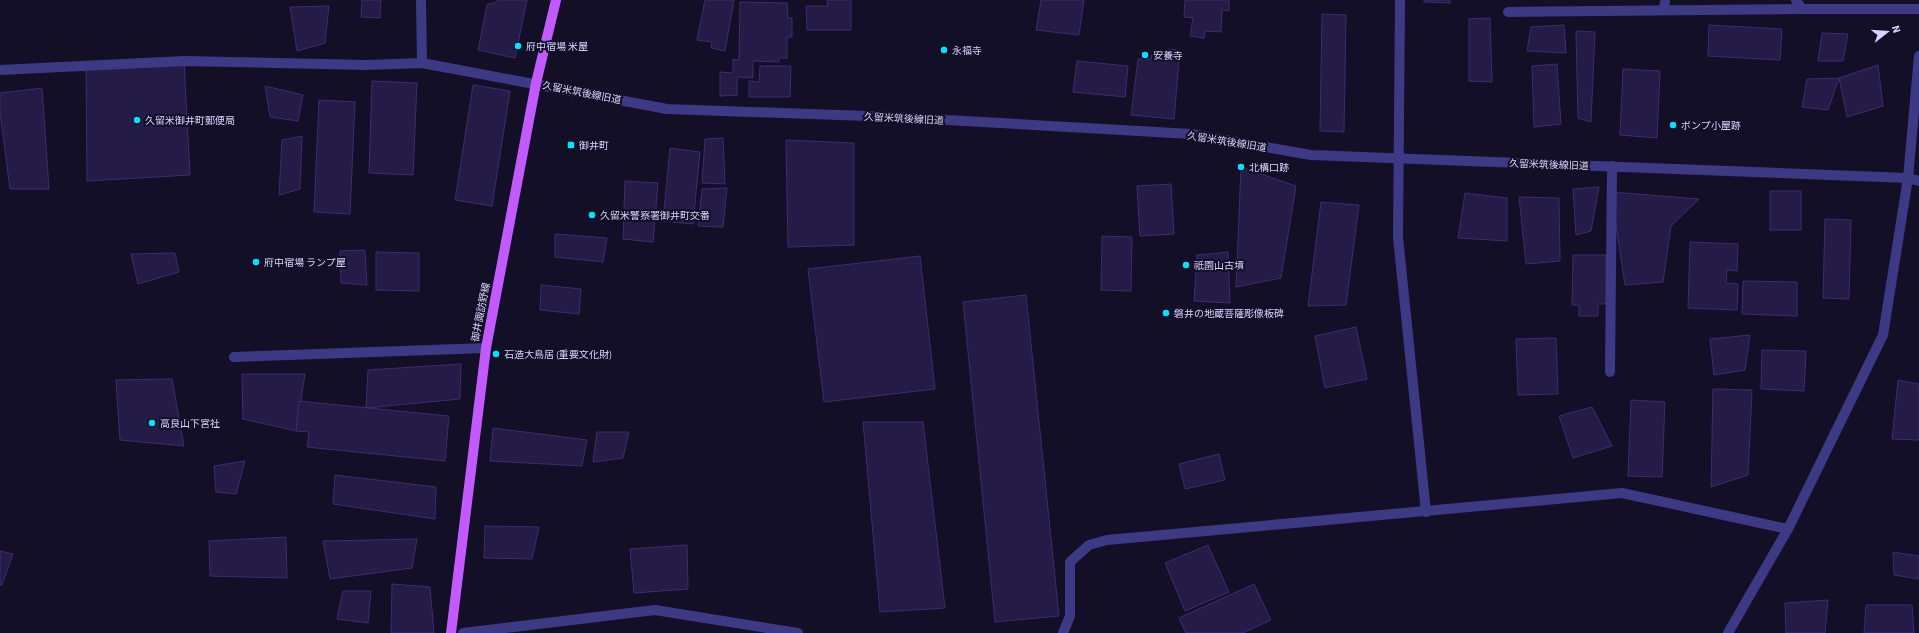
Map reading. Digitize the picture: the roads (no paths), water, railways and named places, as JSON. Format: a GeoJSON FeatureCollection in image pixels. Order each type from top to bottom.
{"type":"FeatureCollection","features":[{"type":"Feature","properties":{"kind":"main road","name":"御井諏訪野線"},"geometry":{"type":"LineString","coordinates":[[451,633],[486,348],[536,83],[556,0]]}},
{"type":"Feature","properties":{"kind":"street"},"geometry":{"type":"LineString","coordinates":[[421,0],[422,62]]}},
{"type":"Feature","properties":{"kind":"street"},"geometry":{"type":"LineString","coordinates":[[1400,0],[1398,237],[1426,512]]}},
{"type":"Feature","properties":{"kind":"street"},"geometry":{"type":"LineString","coordinates":[[1796,0],[1802,8]]}},
{"type":"Feature","properties":{"kind":"street"},"geometry":{"type":"LineString","coordinates":[[1508,12],[1665,5],[1919,9]]}},
{"type":"Feature","properties":{"kind":"street"},"geometry":{"type":"LineString","coordinates":[[1728,633],[1788,529],[1884,335],[1908,178],[1919,56]]}},
{"type":"Feature","properties":{"kind":"street","name":"久留米筑後線旧道"},"geometry":{"type":"LineString","coordinates":[[0,70],[184,61],[366,65],[422,62],[667,109],[895,117],[1191,134],[1311,155],[1908,178],[1919,181]]}},
{"type":"Feature","properties":{"kind":"street"},"geometry":{"type":"LineString","coordinates":[[1610,372],[1612,166]]}},
{"type":"Feature","properties":{"kind":"street"},"geometry":{"type":"LineString","coordinates":[[234,357],[486,348]]}},
{"type":"Feature","properties":{"kind":"street"},"geometry":{"type":"LineString","coordinates":[[1063,633],[1070,616],[1070,562],[1089,545],[1107,540],[1622,493],[1788,529]]}},
{"type":"Feature","properties":{"kind":"street"},"geometry":{"type":"LineString","coordinates":[[463,633],[655,610],[798,633]]}},
{"type":"Feature","properties":{"kind":"place","name":"府中宿場 米屋"},"geometry":{"type":"Point","coordinates":[518,46]}},
{"type":"Feature","properties":{"kind":"place","name":"永福寺"},"geometry":{"type":"Point","coordinates":[944,50]}},
{"type":"Feature","properties":{"kind":"place","name":"安養寺"},"geometry":{"type":"Point","coordinates":[1145,55]}},
{"type":"Feature","properties":{"kind":"place","name":"久留米御井町郵便局"},"geometry":{"type":"Point","coordinates":[137,120]}},
{"type":"Feature","properties":{"kind":"place","name":"ポンプ小屋跡"},"geometry":{"type":"Point","coordinates":[1673,125]}},
{"type":"Feature","properties":{"kind":"place","name":"御井町"},"geometry":{"type":"Point","coordinates":[571,145]}},
{"type":"Feature","properties":{"kind":"place","name":"北構口跡"},"geometry":{"type":"Point","coordinates":[1241,167]}},
{"type":"Feature","properties":{"kind":"place","name":"久留米警察署御井町交番"},"geometry":{"type":"Point","coordinates":[592,215]}},
{"type":"Feature","properties":{"kind":"place","name":"府中宿場 ランプ屋"},"geometry":{"type":"Point","coordinates":[256,262]}},
{"type":"Feature","properties":{"kind":"place","name":"祇園山古墳"},"geometry":{"type":"Point","coordinates":[1186,265]}},
{"type":"Feature","properties":{"kind":"place","name":"磐井の地蔵菩薩彫像板碑"},"geometry":{"type":"Point","coordinates":[1166,313]}},
{"type":"Feature","properties":{"kind":"place","name":"石造大鳥居 (重要文化財)"},"geometry":{"type":"Point","coordinates":[496,354]}},
{"type":"Feature","properties":{"kind":"place","name":"高良山下宮社"},"geometry":{"type":"Point","coordinates":[152,423]}}]}
